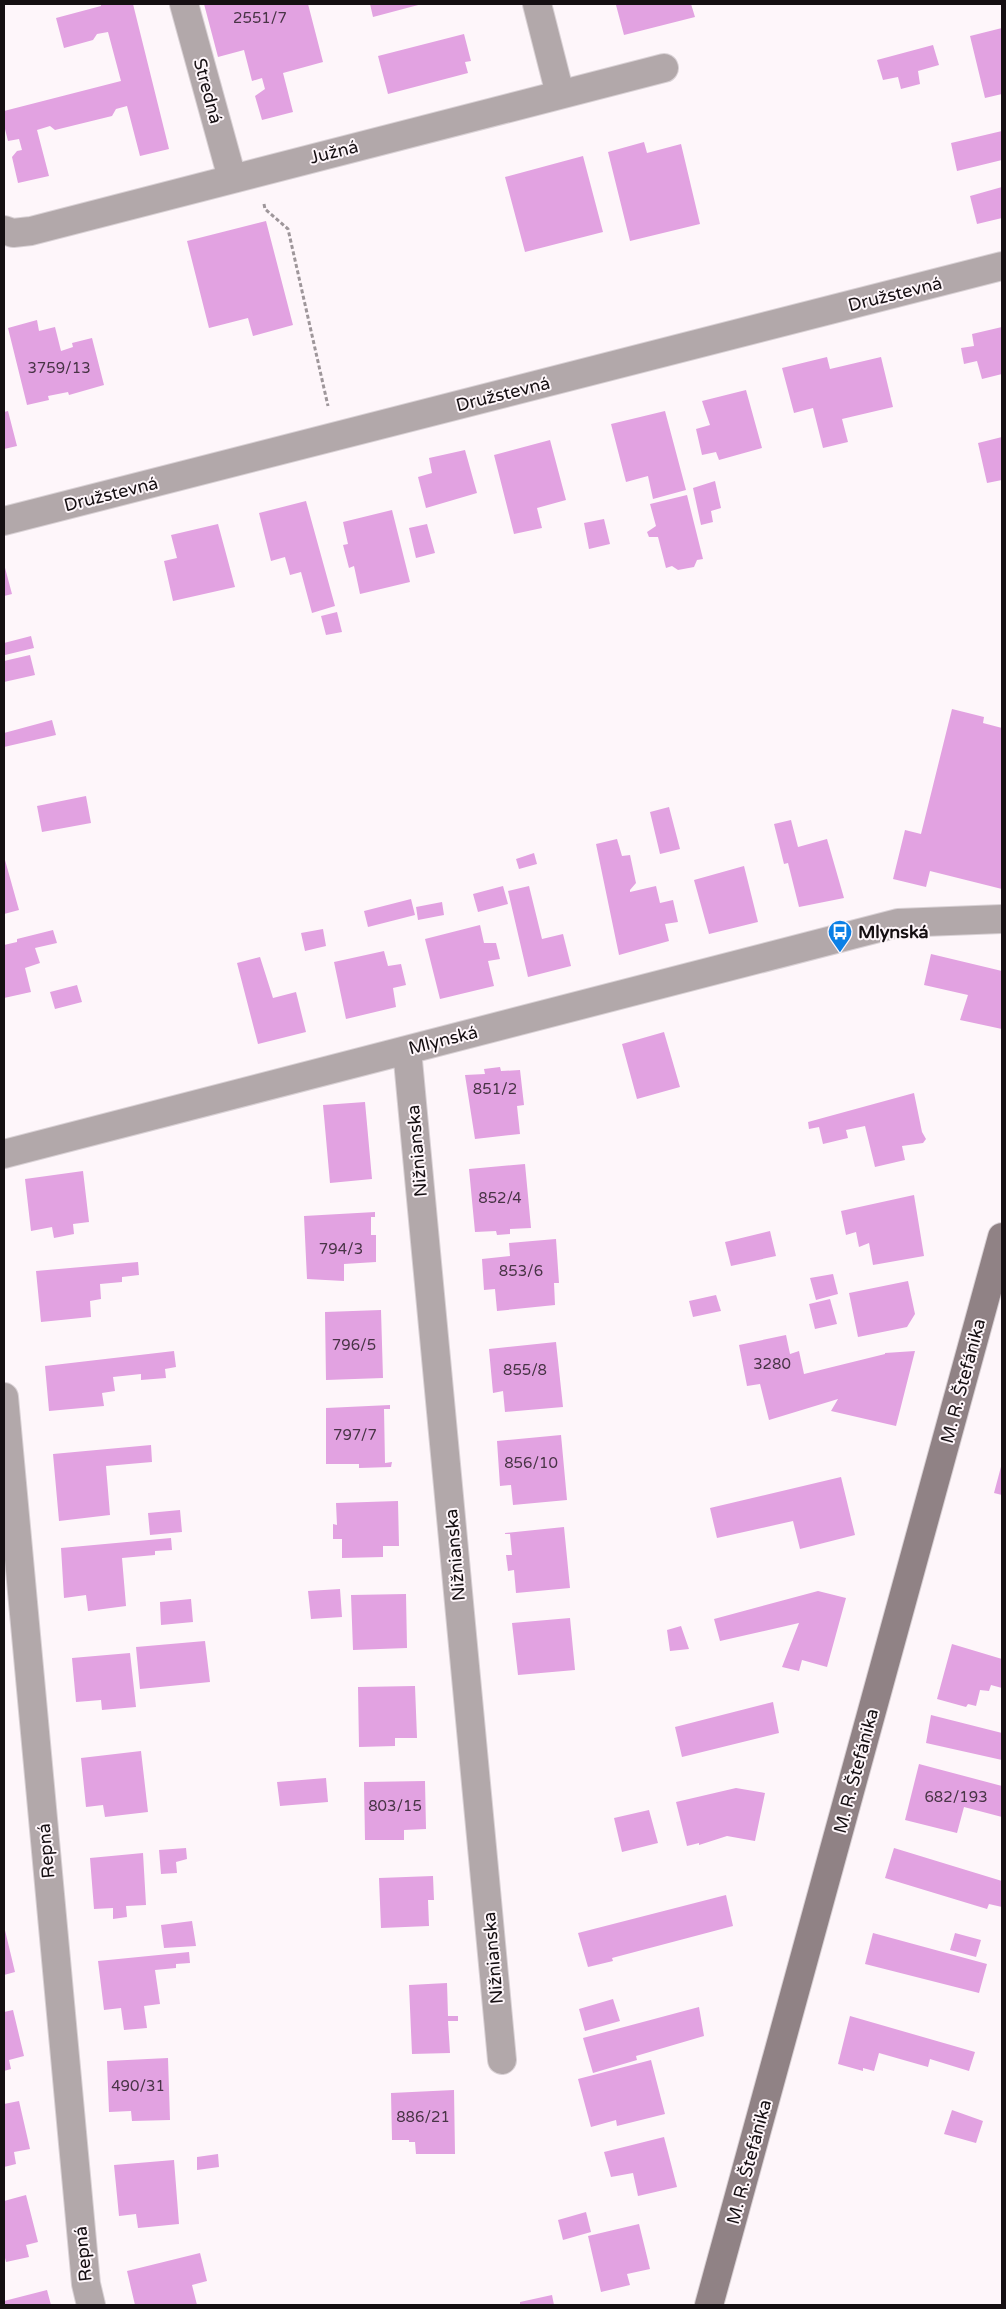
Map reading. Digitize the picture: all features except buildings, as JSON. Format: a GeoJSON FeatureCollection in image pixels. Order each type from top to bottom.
{"type":"FeatureCollection","features":[{"type":"Feature","properties":{"kind":"street","name":"Stredná"},"geometry":{"type":"LineString","coordinates":[[184,4],[243,176]]}},
{"type":"Feature","properties":{"kind":"street"},"geometry":{"type":"LineString","coordinates":[[537,4],[560,94]]}},
{"type":"Feature","properties":{"kind":"street","name":"Južná"},"geometry":{"type":"LineString","coordinates":[[4,230],[13,233],[31,230],[664,68]]}},
{"type":"Feature","properties":{"kind":"street","name":"Družstevná"},"geometry":{"type":"LineString","coordinates":[[4,521],[1002,266]]}},
{"type":"Feature","properties":{"kind":"street","name":"Mlynská"},"geometry":{"type":"LineString","coordinates":[[4,1154],[898,923],[1002,919]]}},
{"type":"Feature","properties":{"kind":"street","name":"Nižnianska"},"geometry":{"type":"LineString","coordinates":[[408,1050],[502,2060]]}},
{"type":"Feature","properties":{"kind":"street","name":"M. R. Štefánika"},"geometry":{"type":"LineString","coordinates":[[709,2305],[1002,1237]]}},
{"type":"Feature","properties":{"kind":"street","name":"Repná"},"geometry":{"type":"LineString","coordinates":[[4,1397],[86,2284],[91,2305]]}},
{"type":"Feature","properties":{"kind":"path"},"geometry":{"type":"LineString","coordinates":[[243,176],[265,209],[288,229],[335,437]]}},
{"type":"Feature","properties":{"kind":"place","name":"Mlynská"},"geometry":{"type":"Point","coordinates":[840,953]}}]}
